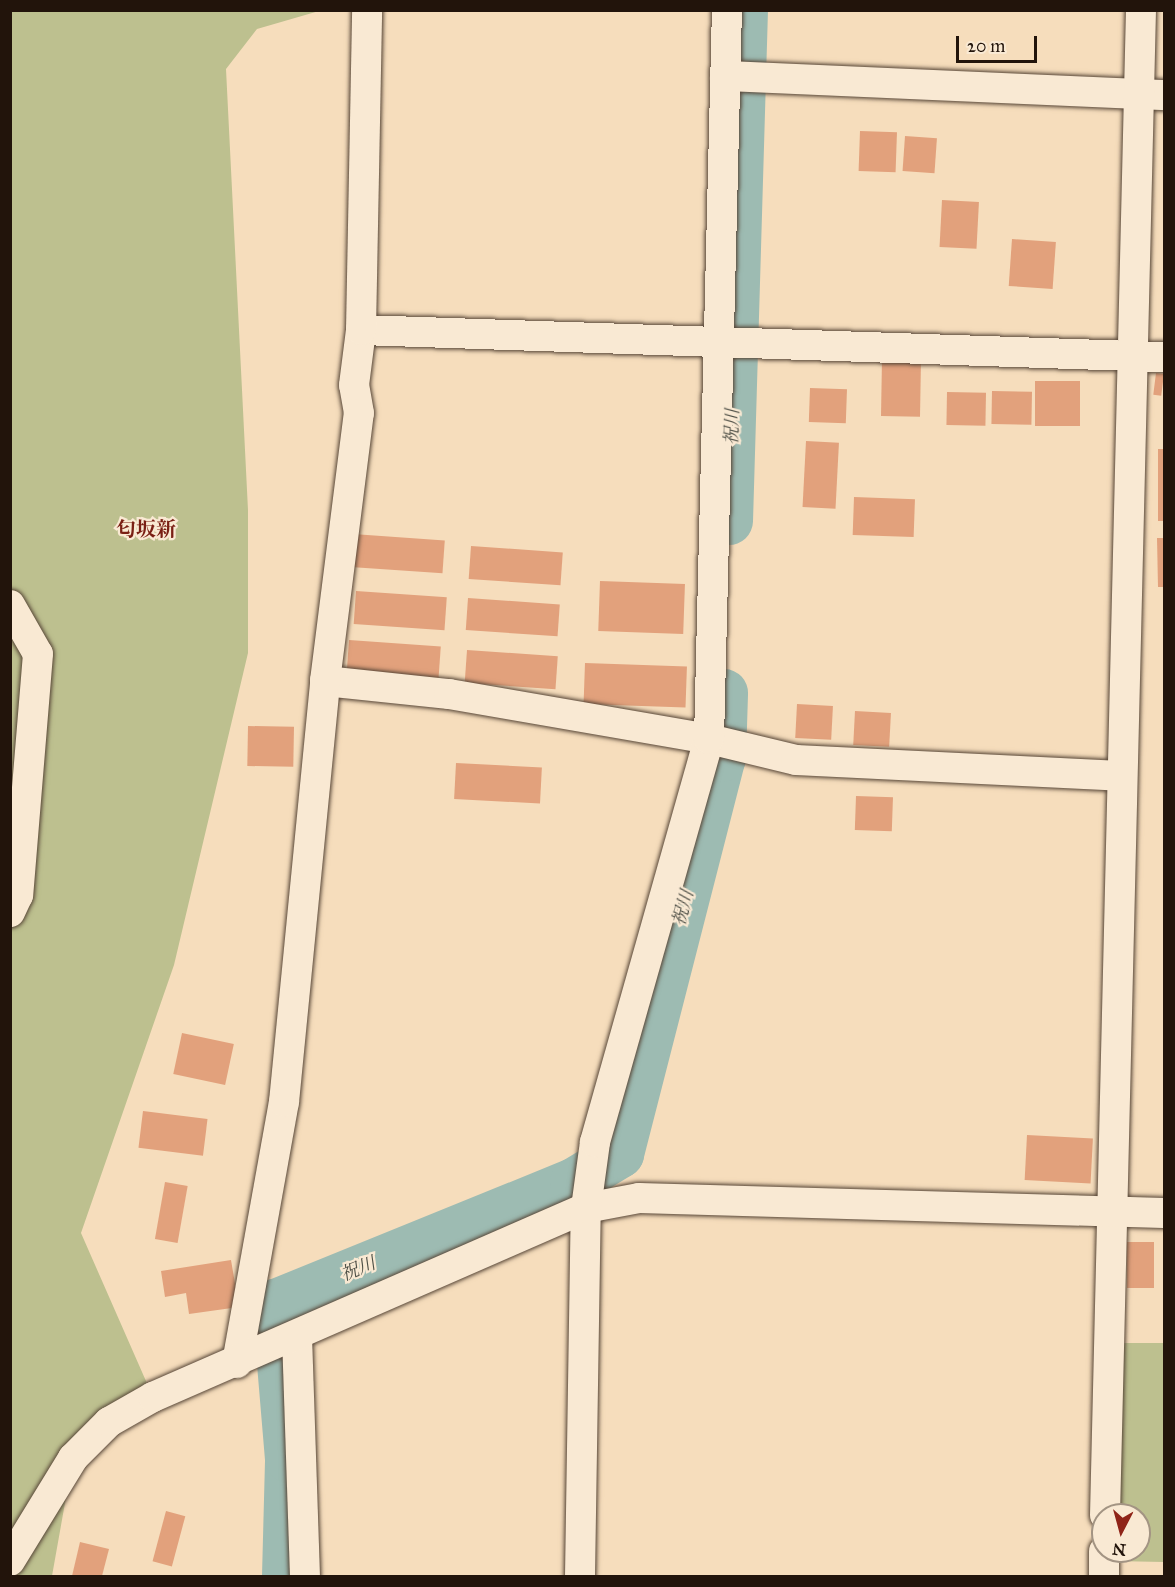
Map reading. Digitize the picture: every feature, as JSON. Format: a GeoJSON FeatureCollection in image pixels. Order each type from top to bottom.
{"type":"FeatureCollection","features":[{"type":"Feature","properties":{"kind":"street"},"geometry":{"type":"LineString","coordinates":[[237,1364],[284,1102],[325,681],[359,413],[354,385],[361,330],[367,10]]}},
{"type":"Feature","properties":{"kind":"street"},"geometry":{"type":"LineString","coordinates":[[580,1576],[586,1208],[595,1142],[709,739],[727,10]]}},
{"type":"Feature","properties":{"kind":"street"},"geometry":{"type":"LineString","coordinates":[[1105,1503],[1132,355],[1152,94],[1141,10]]}},
{"type":"Feature","properties":{"kind":"street"},"geometry":{"type":"LineString","coordinates":[[725,76],[1152,94]]}},
{"type":"Feature","properties":{"kind":"street"},"geometry":{"type":"LineString","coordinates":[[361,330],[719,340],[1164,357]]}},
{"type":"Feature","properties":{"kind":"street"},"geometry":{"type":"LineString","coordinates":[[10,605],[38,654],[38,680],[18,895],[10,912]]}},
{"type":"Feature","properties":{"kind":"street"},"geometry":{"type":"LineString","coordinates":[[325,681],[449,693],[709,739],[796,760],[1121,776]]}},
{"type":"Feature","properties":{"kind":"street"},"geometry":{"type":"LineString","coordinates":[[10,1561],[73,1458],[109,1422],[153,1397],[237,1364],[586,1208],[639,1198],[1164,1213]]}},
{"type":"Feature","properties":{"kind":"street"},"geometry":{"type":"LineString","coordinates":[[297,1336],[305,1576]]}},
{"type":"Feature","properties":{"kind":"green space"},"geometry":{"type":"Polygon","coordinates":[[[11,11],[319,11],[257,29],[226,69],[248,510],[248,653],[174,965],[81,1233],[153,1397],[73,1458],[52,1576],[11,1576],[11,11]]]}},
{"type":"Feature","properties":{"kind":"green space"},"geometry":{"type":"Polygon","coordinates":[[[1110,1343],[1164,1343],[1164,1562],[1151,1562],[1151,1503],[1112,1503],[1110,1343]]]}},
{"type":"Feature","properties":{"kind":"building"},"geometry":{"type":"Polygon","coordinates":[[[860,131],[897,132],[896,172],[859,171],[860,131]]]}},
{"type":"Feature","properties":{"kind":"building"},"geometry":{"type":"Polygon","coordinates":[[[905,136],[937,138],[934,173],[903,171],[905,136]]]}},
{"type":"Feature","properties":{"kind":"building"},"geometry":{"type":"Polygon","coordinates":[[[942,200],[979,202],[976,249],[940,247],[942,200]]]}},
{"type":"Feature","properties":{"kind":"building"},"geometry":{"type":"Polygon","coordinates":[[[1012,239],[1056,242],[1053,289],[1009,286],[1012,239]]]}},
{"type":"Feature","properties":{"kind":"building"},"geometry":{"type":"Polygon","coordinates":[[[882,359],[921,360],[920,417],[881,416],[882,359]]]}},
{"type":"Feature","properties":{"kind":"building"},"geometry":{"type":"Polygon","coordinates":[[[1156,373],[1164,374],[1161,396],[1153,395],[1156,373]]]}},
{"type":"Feature","properties":{"kind":"building"},"geometry":{"type":"Polygon","coordinates":[[[1035,381],[1080,381],[1080,426],[1035,426],[1035,381]]]}},
{"type":"Feature","properties":{"kind":"building"},"geometry":{"type":"Polygon","coordinates":[[[810,388],[847,389],[846,423],[809,422],[810,388]]]}},
{"type":"Feature","properties":{"kind":"building"},"geometry":{"type":"Polygon","coordinates":[[[992,391],[1032,392],[1031,425],[991,424],[992,391]]]}},
{"type":"Feature","properties":{"kind":"building"},"geometry":{"type":"Polygon","coordinates":[[[947,392],[986,393],[985,426],[946,425],[947,392]]]}},
{"type":"Feature","properties":{"kind":"building"},"geometry":{"type":"Polygon","coordinates":[[[806,441],[839,443],[836,509],[803,507],[806,441]]]}},
{"type":"Feature","properties":{"kind":"building"},"geometry":{"type":"Polygon","coordinates":[[[1158,449],[1164,449],[1164,521],[1158,521],[1158,449]]]}},
{"type":"Feature","properties":{"kind":"building"},"geometry":{"type":"Polygon","coordinates":[[[854,497],[915,499],[914,537],[853,535],[854,497]]]}},
{"type":"Feature","properties":{"kind":"building"},"geometry":{"type":"Polygon","coordinates":[[[353,534],[445,540],[442,573],[351,567],[353,534]]]}},
{"type":"Feature","properties":{"kind":"building"},"geometry":{"type":"Polygon","coordinates":[[[1157,538],[1164,538],[1164,587],[1158,587],[1157,538]]]}},
{"type":"Feature","properties":{"kind":"building"},"geometry":{"type":"Polygon","coordinates":[[[471,546],[563,552],[560,585],[469,579],[471,546]]]}},
{"type":"Feature","properties":{"kind":"building"},"geometry":{"type":"Polygon","coordinates":[[[600,581],[685,584],[683,634],[598,631],[600,581]]]}},
{"type":"Feature","properties":{"kind":"building"},"geometry":{"type":"Polygon","coordinates":[[[356,591],[447,597],[444,630],[354,624],[356,591]]]}},
{"type":"Feature","properties":{"kind":"building"},"geometry":{"type":"Polygon","coordinates":[[[468,598],[560,604],[558,636],[466,630],[468,598]]]}},
{"type":"Feature","properties":{"kind":"building"},"geometry":{"type":"Polygon","coordinates":[[[349,640],[441,646],[438,679],[347,673],[349,640]]]}},
{"type":"Feature","properties":{"kind":"building"},"geometry":{"type":"Polygon","coordinates":[[[467,650],[558,656],[555,689],[465,683],[467,650]]]}},
{"type":"Feature","properties":{"kind":"building"},"geometry":{"type":"Polygon","coordinates":[[[585,663],[687,667],[686,708],[584,704],[585,663]]]}},
{"type":"Feature","properties":{"kind":"building"},"geometry":{"type":"Polygon","coordinates":[[[797,704],[833,706],[831,740],[795,738],[797,704]]]}},
{"type":"Feature","properties":{"kind":"building"},"geometry":{"type":"Polygon","coordinates":[[[855,711],[891,713],[889,747],[853,745],[855,711]]]}},
{"type":"Feature","properties":{"kind":"building"},"geometry":{"type":"Polygon","coordinates":[[[248,726],[294,727],[293,767],[247,766],[248,726]]]}},
{"type":"Feature","properties":{"kind":"building"},"geometry":{"type":"Polygon","coordinates":[[[456,763],[542,768],[540,803],[454,799],[456,763]]]}},
{"type":"Feature","properties":{"kind":"building"},"geometry":{"type":"Polygon","coordinates":[[[856,796],[893,797],[892,831],[855,830],[856,796]]]}},
{"type":"Feature","properties":{"kind":"building"},"geometry":{"type":"Polygon","coordinates":[[[182,1033],[234,1044],[225,1085],[173,1074],[182,1033]]]}},
{"type":"Feature","properties":{"kind":"building"},"geometry":{"type":"Polygon","coordinates":[[[143,1111],[208,1119],[203,1156],[138,1148],[143,1111]]]}},
{"type":"Feature","properties":{"kind":"building"},"geometry":{"type":"Polygon","coordinates":[[[1027,1135],[1093,1138],[1091,1183],[1025,1180],[1027,1135]]]}},
{"type":"Feature","properties":{"kind":"building"},"geometry":{"type":"Polygon","coordinates":[[[165,1182],[188,1186],[178,1243],[155,1239],[165,1182]]]}},
{"type":"Feature","properties":{"kind":"building"},"geometry":{"type":"Polygon","coordinates":[[[1127,1242],[1154,1242],[1154,1288],[1127,1288],[1127,1242]]]}},
{"type":"Feature","properties":{"kind":"building"},"geometry":{"type":"Polygon","coordinates":[[[231,1260],[239,1307],[189,1314],[186,1293],[165,1297],[161,1271],[231,1260]]]}},
{"type":"Feature","properties":{"kind":"building"},"geometry":{"type":"Polygon","coordinates":[[[166,1511],[185,1516],[172,1566],[153,1561],[166,1511]]]}},
{"type":"Feature","properties":{"kind":"building"},"geometry":{"type":"Polygon","coordinates":[[[80,1542],[109,1549],[102,1576],[72,1576],[80,1542]]]}},
{"type":"Feature","properties":{"kind":"waterway","name":"祝川"},"geometry":{"type":"LineString","coordinates":[[729,521],[744,10]]}},
{"type":"Feature","properties":{"kind":"waterway","name":"祝川"},"geometry":{"type":"LineString","coordinates":[[286,1576],[289,1459],[276,1303],[574,1182],[620,1154],[722,758],[724,693]]}},
{"type":"Feature","properties":{"kind":"district","name":"匂坂新"},"geometry":{"type":"Point","coordinates":[146,529]}}]}
